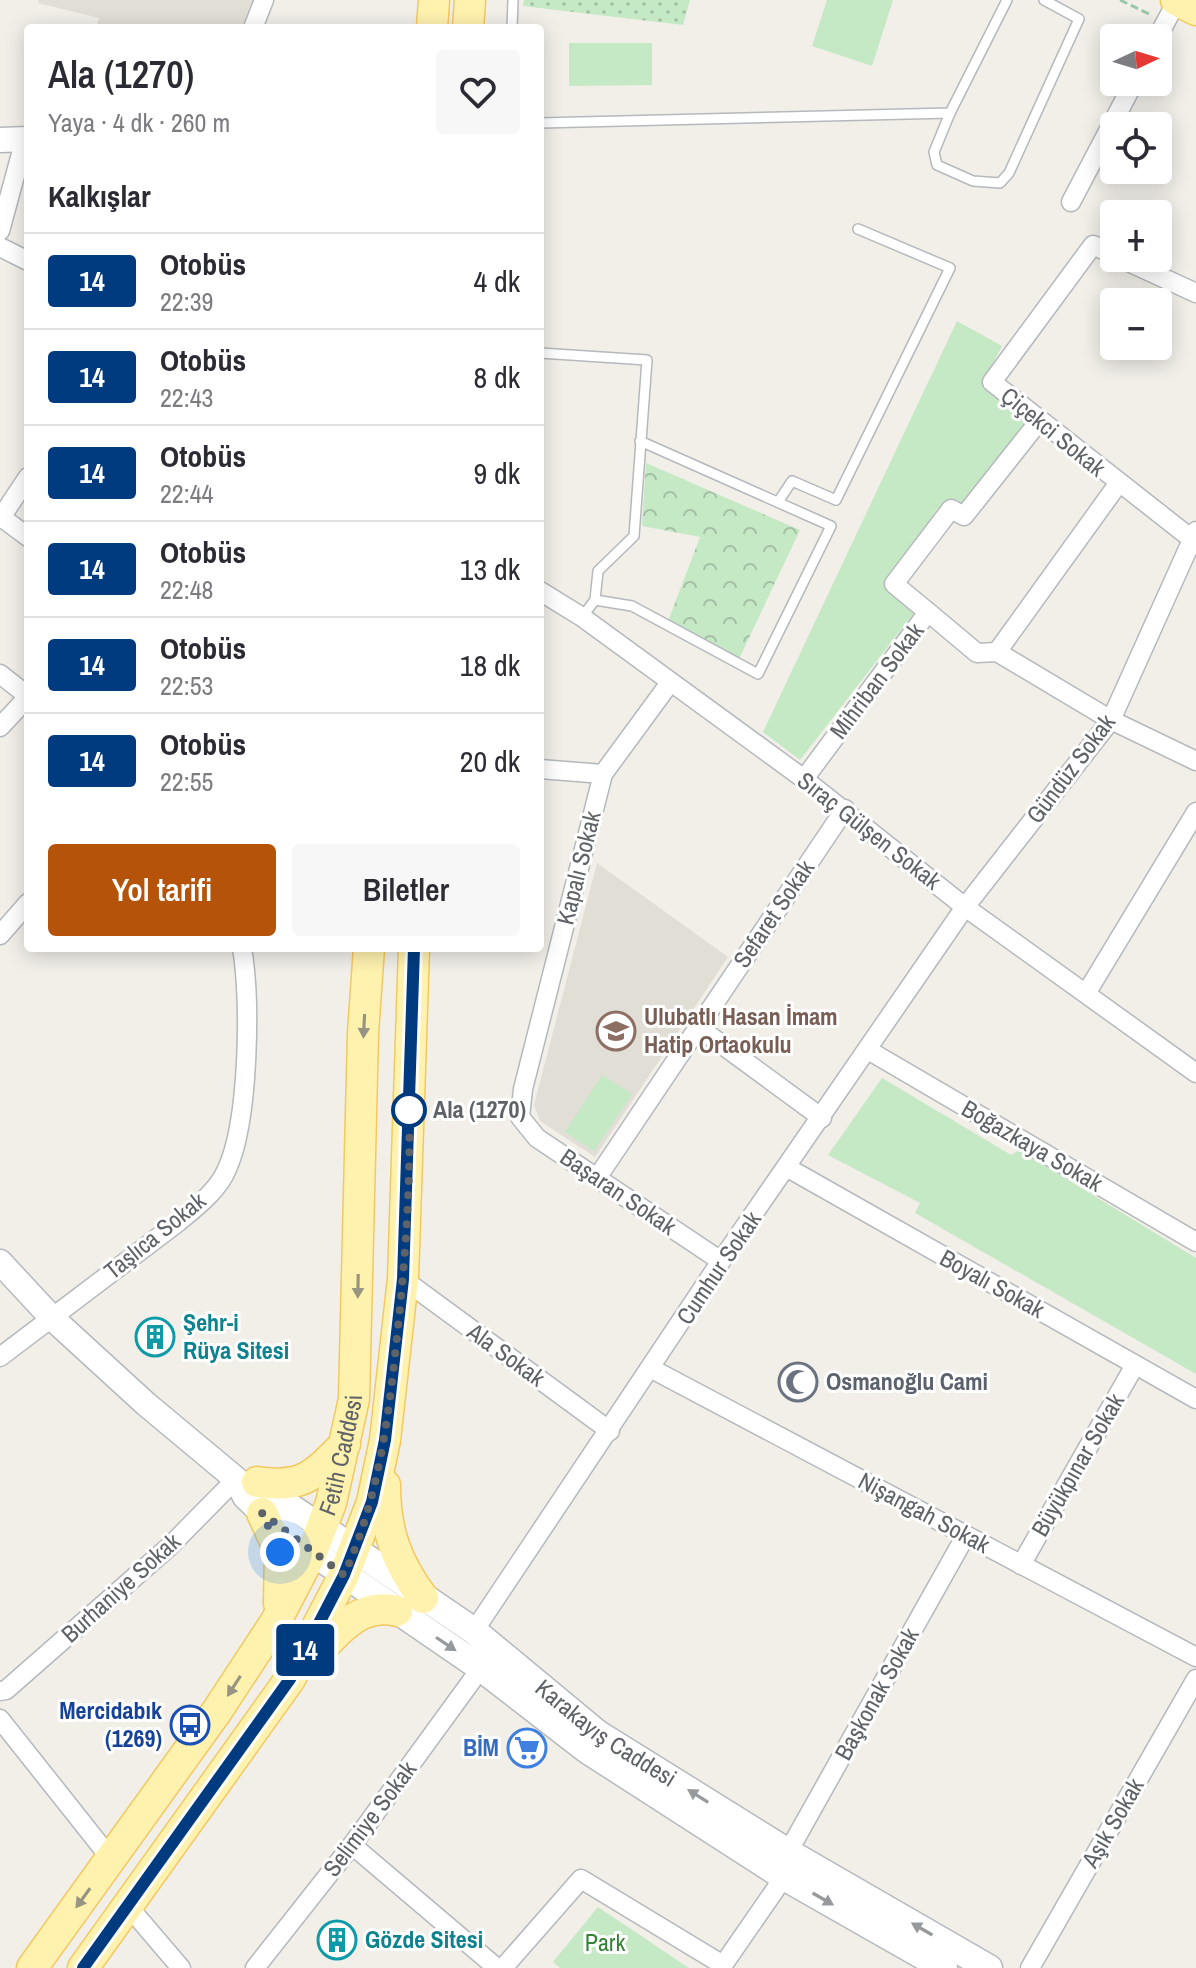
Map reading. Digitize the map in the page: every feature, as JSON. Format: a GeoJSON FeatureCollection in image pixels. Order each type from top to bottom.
{"type":"FeatureCollection","features":[{"type":"Feature","properties":{"kind":"main road"},"geometry":{"type":"LineString","coordinates":[[432,24],[434,0]]}},
{"type":"Feature","properties":{"kind":"main road"},"geometry":{"type":"LineString","coordinates":[[468,24],[470,0]]}},
{"type":"Feature","properties":{"kind":"main road"},"geometry":{"type":"LineString","coordinates":[[1176,0],[1196,10]]}},
{"type":"Feature","properties":{"kind":"main road","name":"Fetih Caddesi"},"geometry":{"type":"LineString","coordinates":[[32,1968],[276,1621],[318,1540],[347,1443],[354,1399],[363,1033],[369,952]]}},
{"type":"Feature","properties":{"kind":"main road","name":"Fetih Caddesi"},"geometry":{"type":"LineString","coordinates":[[83,1968],[290,1679],[349,1563],[372,1502],[385,1440],[403,1279],[414,952]]}},
{"type":"Feature","properties":{"kind":"main road"},"geometry":{"type":"LineString","coordinates":[[290,1679],[359,1614],[376,1608],[410,1604],[404,1572],[388,1532],[385,1440]]}},
{"type":"Feature","properties":{"kind":"main road"},"geometry":{"type":"LineString","coordinates":[[246,1481],[285,1485],[299,1482],[319,1470],[347,1443]]}},
{"type":"Feature","properties":{"kind":"main road"},"geometry":{"type":"LineString","coordinates":[[262,1513],[280,1552],[276,1621]]}},
{"type":"Feature","properties":{"kind":"main road","name":"Karakayış Caddesi"},"geometry":{"type":"LineString","coordinates":[[318,1540],[410,1604],[481,1668],[587,1750],[786,1865],[989,1968]]}},
{"type":"Feature","properties":{"kind":"main road","name":"Karakayış Caddesi"},"geometry":{"type":"LineString","coordinates":[[410,1604],[474,1631],[574,1717],[786,1865],[944,1968]]}},
{"type":"Feature","properties":{"kind":"street"},"geometry":{"type":"LineString","coordinates":[[255,24],[264,0]]}},
{"type":"Feature","properties":{"kind":"street"},"geometry":{"type":"LineString","coordinates":[[1164,24],[1176,0]]}},
{"type":"Feature","properties":{"kind":"street"},"geometry":{"type":"LineString","coordinates":[[1071,202],[1127,96]]}},
{"type":"Feature","properties":{"kind":"street"},"geometry":{"type":"LineString","coordinates":[[0,140],[24,139]]}},
{"type":"Feature","properties":{"kind":"street"},"geometry":{"type":"LineString","coordinates":[[0,231],[24,149]]}},
{"type":"Feature","properties":{"kind":"street","name":"Çiçekci Sokak"},"geometry":{"type":"LineString","coordinates":[[1100,248],[1093,245],[992,382],[1118,484],[1194,536]]}},
{"type":"Feature","properties":{"kind":"street"},"geometry":{"type":"LineString","coordinates":[[0,247],[24,259]]}},
{"type":"Feature","properties":{"kind":"street"},"geometry":{"type":"LineString","coordinates":[[1150,272],[1196,293]]}},
{"type":"Feature","properties":{"kind":"street","name":"Mihriban Sokak"},"geometry":{"type":"LineString","coordinates":[[804,779],[928,612],[894,584],[951,509],[964,516],[1040,420]]}},
{"type":"Feature","properties":{"kind":"street"},"geometry":{"type":"LineString","coordinates":[[24,483],[1,518],[24,534]]}},
{"type":"Feature","properties":{"kind":"street"},"geometry":{"type":"LineString","coordinates":[[997,652],[1118,484]]}},
{"type":"Feature","properties":{"kind":"street","name":"Gündüz Sokak"},"geometry":{"type":"LineString","coordinates":[[965,907],[1111,720],[1194,536]]}},
{"type":"Feature","properties":{"kind":"street","name":"Sıraç Gülşen Sokak"},"geometry":{"type":"LineString","coordinates":[[544,593],[582,617],[669,684],[845,809],[965,907],[1196,1073]]}},
{"type":"Feature","properties":{"kind":"street"},"geometry":{"type":"LineString","coordinates":[[928,612],[977,653],[997,652],[1111,720],[1196,761]]}},
{"type":"Feature","properties":{"kind":"street"},"geometry":{"type":"LineString","coordinates":[[0,674],[24,694]]}},
{"type":"Feature","properties":{"kind":"street","name":"Kapalı Sokak"},"geometry":{"type":"LineString","coordinates":[[520,1117],[523,1089],[603,774],[669,684]]}},
{"type":"Feature","properties":{"kind":"street"},"geometry":{"type":"LineString","coordinates":[[0,727],[24,701]]}},
{"type":"Feature","properties":{"kind":"street"},"geometry":{"type":"LineString","coordinates":[[544,769],[603,774]]}},
{"type":"Feature","properties":{"kind":"street","name":"Sefaret Sokak"},"geometry":{"type":"LineString","coordinates":[[597,1178],[845,809]]}},
{"type":"Feature","properties":{"kind":"street"},"geometry":{"type":"LineString","coordinates":[[1087,992],[1196,812]]}},
{"type":"Feature","properties":{"kind":"street","name":"Cumhur Sokak"},"geometry":{"type":"LineString","coordinates":[[474,1631],[652,1369],[721,1261],[965,907]]}},
{"type":"Feature","properties":{"kind":"street"},"geometry":{"type":"LineString","coordinates":[[0,935],[24,908]]}},
{"type":"Feature","properties":{"kind":"street","name":"Taşlıca Sokak"},"geometry":{"type":"LineString","coordinates":[[0,1357],[177,1223],[205,1199],[226,1172],[235,1147],[248,1032],[242,952]]}},
{"type":"Feature","properties":{"kind":"street"},"geometry":{"type":"LineString","coordinates":[[698,1027],[822,1118]]}},
{"type":"Feature","properties":{"kind":"street","name":"Boğazkaya Sokak"},"geometry":{"type":"LineString","coordinates":[[868,1050],[1196,1242]]}},
{"type":"Feature","properties":{"kind":"street","name":"Başaran Sokak"},"geometry":{"type":"LineString","coordinates":[[520,1117],[537,1138],[721,1261]]}},
{"type":"Feature","properties":{"kind":"street","name":"Boyalı Sokak"},"geometry":{"type":"LineString","coordinates":[[788,1168],[1196,1399]]}},
{"type":"Feature","properties":{"kind":"street","name":"Karakayış Caddesi"},"geometry":{"type":"LineString","coordinates":[[0,1262],[52,1318],[146,1404],[318,1540]]}},
{"type":"Feature","properties":{"kind":"street","name":"Ala Sokak"},"geometry":{"type":"LineString","coordinates":[[403,1279],[610,1431]]}},
{"type":"Feature","properties":{"kind":"street","name":"Büyükpınar Sokak"},"geometry":{"type":"LineString","coordinates":[[1021,1565],[1135,1365]]}},
{"type":"Feature","properties":{"kind":"street","name":"Nişangah Sokak"},"geometry":{"type":"LineString","coordinates":[[652,1369],[1196,1657]]}},
{"type":"Feature","properties":{"kind":"street","name":"Karakayış Caddesi"},"geometry":{"type":"LineString","coordinates":[[246,1481],[245,1497],[262,1513],[318,1540]]}},
{"type":"Feature","properties":{"kind":"street","name":"Burhaniye Sokak"},"geometry":{"type":"LineString","coordinates":[[0,1691],[6,1690],[246,1481]]}},
{"type":"Feature","properties":{"kind":"street","name":"Başkonak Sokak"},"geometry":{"type":"LineString","coordinates":[[722,1966],[786,1865],[966,1535]]}},
{"type":"Feature","properties":{"kind":"street","name":"Selimiye Sokak"},"geometry":{"type":"LineString","coordinates":[[255,1968],[352,1845],[481,1668]]}},
{"type":"Feature","properties":{"kind":"street","name":"Aşık Sokak"},"geometry":{"type":"LineString","coordinates":[[1030,1968],[1196,1679]]}},
{"type":"Feature","properties":{"kind":"street"},"geometry":{"type":"LineString","coordinates":[[0,1719],[111,1859]]}},
{"type":"Feature","properties":{"kind":"street"},"geometry":{"type":"LineString","coordinates":[[352,1845],[500,1968],[581,1879],[722,1966]]}},
{"type":"Feature","properties":{"kind":"street"},"geometry":{"type":"LineString","coordinates":[[128,1906],[181,1968]]}},
{"type":"Feature","properties":{"kind":"lane"},"geometry":{"type":"LineString","coordinates":[[512,24],[513,0]]}},
{"type":"Feature","properties":{"kind":"lane"},"geometry":{"type":"LineString","coordinates":[[1007,0],[950,113],[934,152],[937,165],[973,181],[1000,183],[1009,173],[1079,19],[1044,0]]}},
{"type":"Feature","properties":{"kind":"lane"},"geometry":{"type":"LineString","coordinates":[[544,123],[950,113]]}},
{"type":"Feature","properties":{"kind":"lane"},"geometry":{"type":"LineString","coordinates":[[778,502],[792,481],[836,500],[950,268],[858,229]]}},
{"type":"Feature","properties":{"kind":"lane"},"geometry":{"type":"LineString","coordinates":[[544,353],[647,360],[634,536],[598,571],[595,600],[582,617]]}},
{"type":"Feature","properties":{"kind":"lane"},"geometry":{"type":"LineString","coordinates":[[595,600],[632,606],[758,674],[831,526],[640,441]]}},
{"type":"Feature","properties":{"kind":"shaded area"},"geometry":{"type":"Polygon","coordinates":[[[39,0],[253,0],[244,24],[97,24],[99,18],[38,3],[39,0]]]}},
{"type":"Feature","properties":{"kind":"shaded area","name":"Ulubatlı Hasan İmam Hatip Ortaokulu"},"geometry":{"type":"Polygon","coordinates":[[[597,863],[728,957],[595,1157],[540,1121],[534,1105],[597,863]]]}},
{"type":"Feature","properties":{"kind":"green space"},"geometry":{"type":"Polygon","coordinates":[[[524,0],[690,0],[683,25],[523,6],[524,0]]]}},
{"type":"Feature","properties":{"kind":"green space"},"geometry":{"type":"Polygon","coordinates":[[[827,0],[893,0],[872,66],[812,46],[827,0]]]}},
{"type":"Feature","properties":{"kind":"green space"},"geometry":{"type":"Polygon","coordinates":[[[569,43],[652,43],[652,85],[569,86],[569,43]]]}},
{"type":"Feature","properties":{"kind":"green space"},"geometry":{"type":"Polygon","coordinates":[[[957,321],[1002,346],[986,376],[1032,417],[966,507],[937,509],[885,586],[917,609],[800,760],[763,732],[957,321]]]}},
{"type":"Feature","properties":{"kind":"green space"},"geometry":{"type":"Polygon","coordinates":[[[646,463],[800,530],[739,659],[667,624],[700,537],[642,526],[646,463]]]}},
{"type":"Feature","properties":{"kind":"green space"},"geometry":{"type":"Polygon","coordinates":[[[602,1075],[632,1094],[594,1151],[565,1132],[602,1075]]]}},
{"type":"Feature","properties":{"kind":"green space"},"geometry":{"type":"Polygon","coordinates":[[[882,1078],[1011,1155],[1019,1150],[1196,1258],[1196,1374],[915,1213],[920,1203],[828,1155],[882,1078]]]}},
{"type":"Feature","properties":{"kind":"green space","name":"Park"},"geometry":{"type":"Polygon","coordinates":[[[598,1907],[689,1968],[560,1968],[553,1962],[598,1907]]]}},
{"type":"Feature","properties":{"kind":"bus line","name":"14"},"geometry":{"type":"LineString","coordinates":[[83,1968],[290,1679],[344,1575],[364,1527],[385,1440],[403,1279],[409,1180],[414,952]]}},
{"type":"Feature","properties":{"kind":"place","name":"Ulubatlı Hasan İmam Hatip Ortaokulu"},"geometry":{"type":"Point","coordinates":[616,1031]}},
{"type":"Feature","properties":{"kind":"place","name":"Ala (1270)"},"geometry":{"type":"Point","coordinates":[409,1110]}},
{"type":"Feature","properties":{"kind":"place","name":"Şehr-i Rüya Sitesi"},"geometry":{"type":"Point","coordinates":[155,1337]}},
{"type":"Feature","properties":{"kind":"place","name":"Osmanoğlu Cami"},"geometry":{"type":"Point","coordinates":[798,1382]}},
{"type":"Feature","properties":{"kind":"place","name":"Mercidabık (1269)"},"geometry":{"type":"Point","coordinates":[190,1725]}},
{"type":"Feature","properties":{"kind":"place","name":"BİM"},"geometry":{"type":"Point","coordinates":[527,1748]}},
{"type":"Feature","properties":{"kind":"place","name":"Gözde Sitesi"},"geometry":{"type":"Point","coordinates":[337,1940]}},
{"type":"Feature","properties":{"kind":"route"},"geometry":{"type":"LineString","coordinates":[[280,1552],[262,1513],[344,1575],[372,1502],[385,1440],[403,1279],[409,1180],[409,1110]]}}]}
